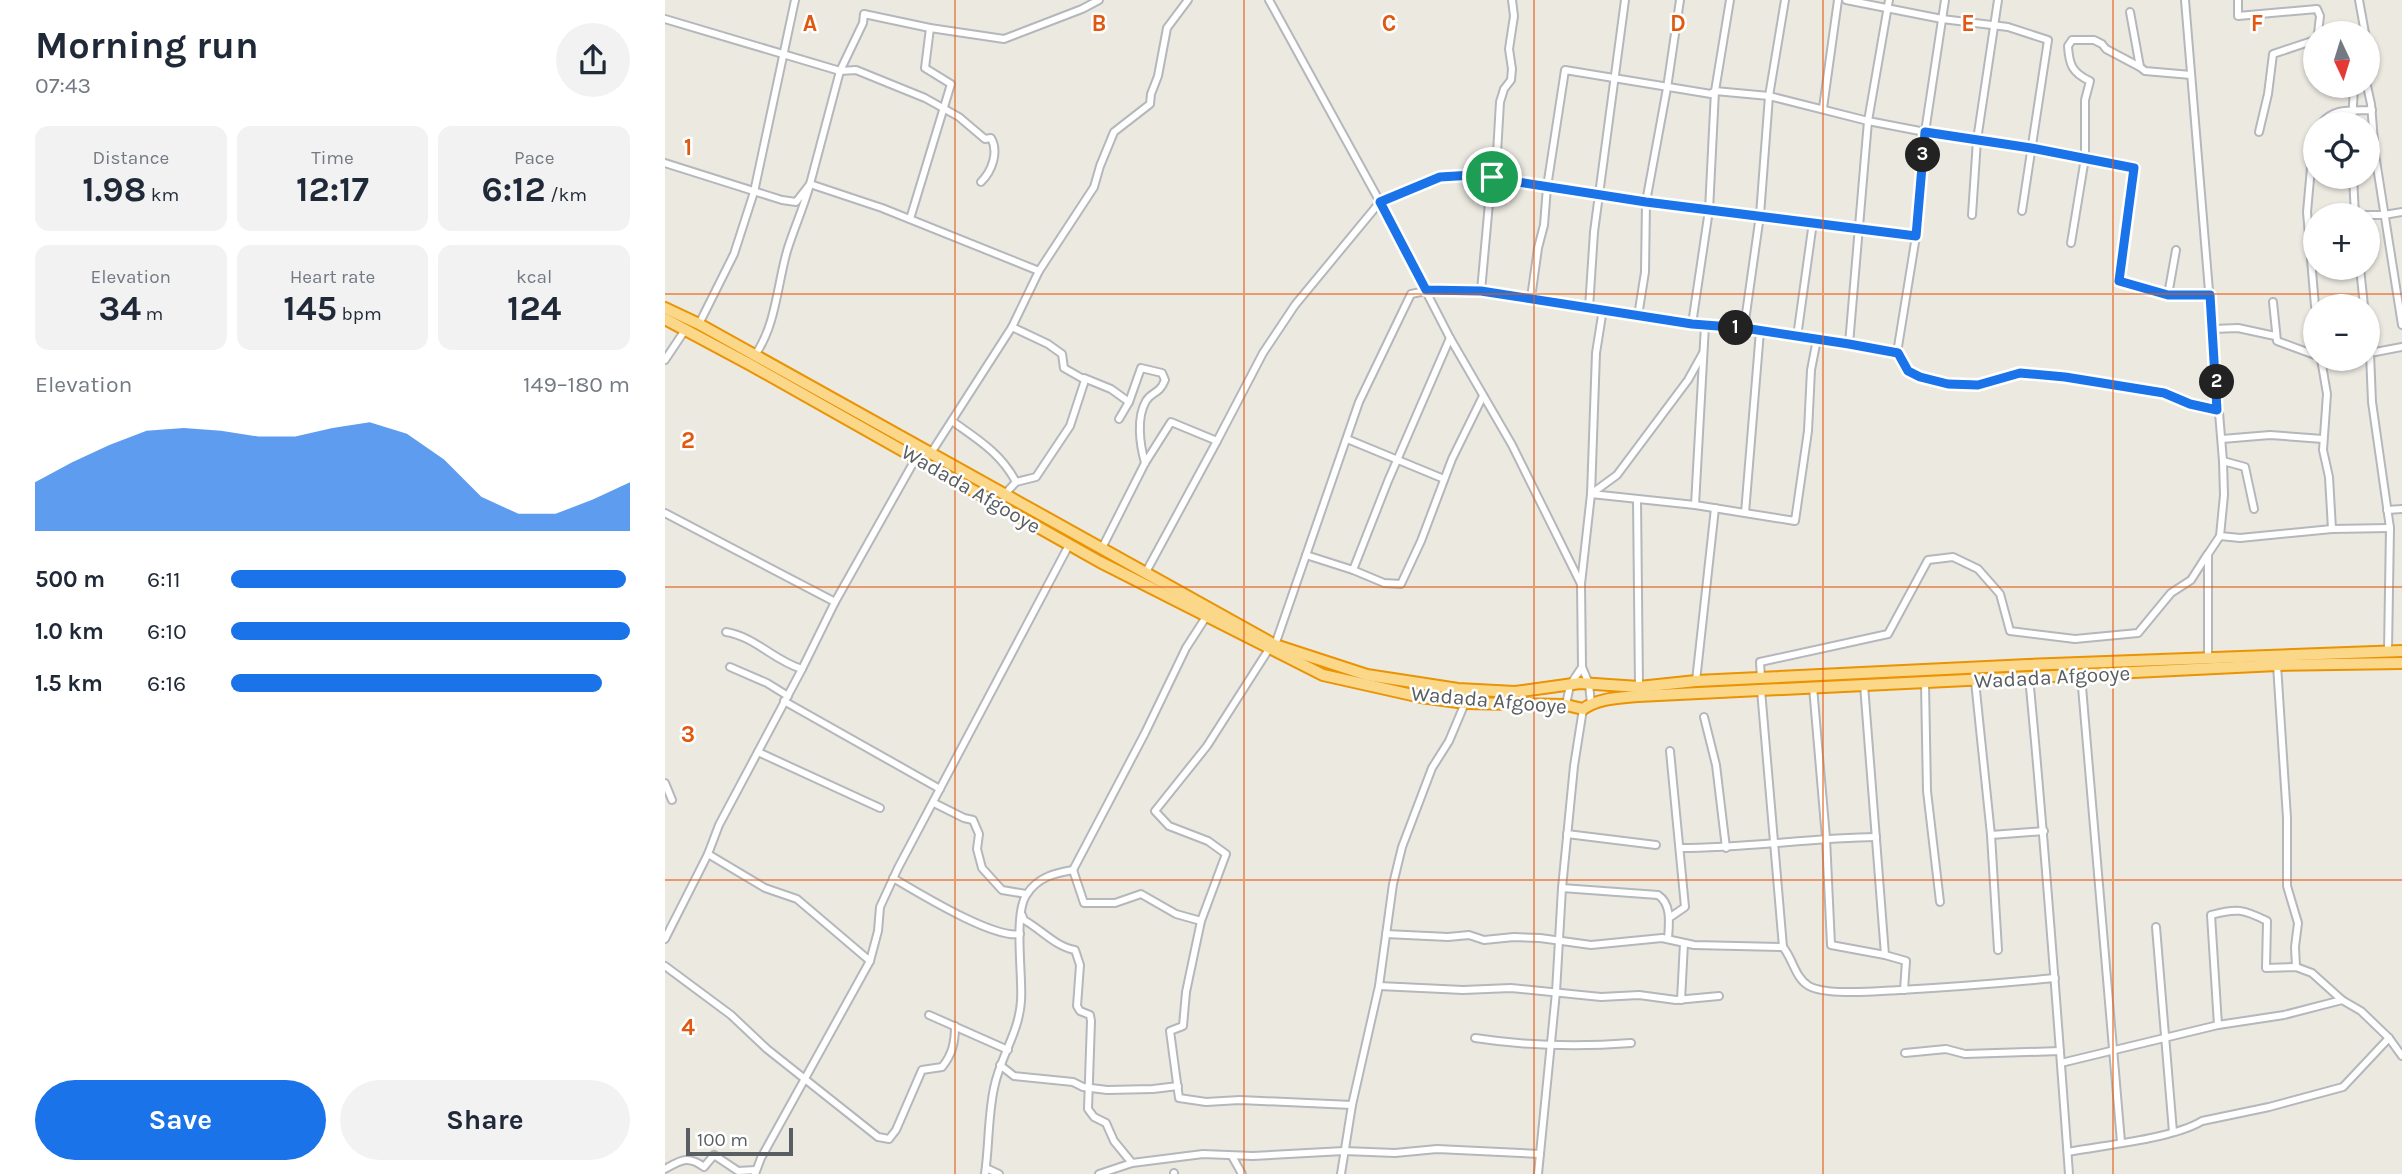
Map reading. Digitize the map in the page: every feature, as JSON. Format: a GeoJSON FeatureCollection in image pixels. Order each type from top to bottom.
{"type":"FeatureCollection","features":[{"type":"Feature","properties":{"kind":"highway","name":"Wadada Afgooye"},"geometry":{"type":"LineString","coordinates":[[665,308],[699,324],[1103,548],[1324,675],[1421,697],[1465,703],[1587,707],[1607,699],[1761,684],[2208,658],[2402,651]]}},
{"type":"Feature","properties":{"kind":"highway","name":"Wadada Afgooye"},"geometry":{"type":"LineString","coordinates":[[665,319],[1069,545],[1206,617],[1272,647],[1367,675],[1458,689],[1515,692],[1589,684],[1639,687],[1696,681],[1813,687],[2277,665],[2402,663]]}},
{"type":"Feature","properties":{"kind":"street"},"geometry":{"type":"LineString","coordinates":[[699,324],[734,254],[754,192],[795,0]]}},
{"type":"Feature","properties":{"kind":"street"},"geometry":{"type":"LineString","coordinates":[[755,355],[769,332],[787,249],[803,213],[840,71],[863,23],[864,14],[930,28],[1004,39],[1099,0]]}},
{"type":"Feature","properties":{"kind":"street"},"geometry":{"type":"LineString","coordinates":[[931,453],[1012,327],[1039,271],[1094,187],[1114,132],[1150,104],[1150,94],[1158,76],[1167,28],[1188,0]]}},
{"type":"Feature","properties":{"kind":"street"},"geometry":{"type":"LineString","coordinates":[[1269,0],[1380,202],[1450,338],[1512,445],[1581,584]]}},
{"type":"Feature","properties":{"kind":"street"},"geometry":{"type":"LineString","coordinates":[[1481,291],[1500,103],[1504,89],[1511,80],[1509,49],[1514,16],[1512,0]]}},
{"type":"Feature","properties":{"kind":"street"},"geometry":{"type":"LineString","coordinates":[[1589,308],[1599,195],[1625,0]]}},
{"type":"Feature","properties":{"kind":"street"},"geometry":{"type":"LineString","coordinates":[[1638,316],[1645,272],[1646,202],[1680,0]]}},
{"type":"Feature","properties":{"kind":"street"},"geometry":{"type":"LineString","coordinates":[[1692,324],[1709,210],[1716,91],[1730,0]]}},
{"type":"Feature","properties":{"kind":"street"},"geometry":{"type":"LineString","coordinates":[[1744,328],[1760,215],[1769,96],[1785,0]]}},
{"type":"Feature","properties":{"kind":"street"},"geometry":{"type":"LineString","coordinates":[[1823,108],[1838,0]]}},
{"type":"Feature","properties":{"kind":"street"},"geometry":{"type":"LineString","coordinates":[[1846,0],[1888,4],[1942,19],[2008,27],[2048,40],[2022,211]]}},
{"type":"Feature","properties":{"kind":"street"},"geometry":{"type":"LineString","coordinates":[[1945,0],[1925,132],[1916,236],[1898,353],[1908,371],[1948,384],[1978,385],[2020,373],[2065,377],[2164,393],[2190,404],[2217,410]]}},
{"type":"Feature","properties":{"kind":"street"},"geometry":{"type":"LineString","coordinates":[[1972,215],[1977,140],[1998,0]]}},
{"type":"Feature","properties":{"kind":"street"},"geometry":{"type":"LineString","coordinates":[[2055,978],[1966,987],[1850,993],[1810,987],[1798,976],[1791,956],[1783,947],[1760,662],[1888,634],[1928,559],[1953,557],[1977,569],[2000,594],[2010,632],[2075,639],[2138,633],[2171,593],[2191,580],[2220,536],[2224,495],[2222,439],[2217,410],[2213,329],[2185,0]]}},
{"type":"Feature","properties":{"kind":"street"},"geometry":{"type":"LineString","coordinates":[[2238,0],[2238,16],[2317,9],[2319,21]]}},
{"type":"Feature","properties":{"kind":"street"},"geometry":{"type":"LineString","coordinates":[[2359,0],[2363,21]]}},
{"type":"Feature","properties":{"kind":"street"},"geometry":{"type":"LineString","coordinates":[[1849,344],[1868,121],[1888,4]]}},
{"type":"Feature","properties":{"kind":"street"},"geometry":{"type":"LineString","coordinates":[[2130,12],[2140,66]]}},
{"type":"Feature","properties":{"kind":"street"},"geometry":{"type":"LineString","coordinates":[[665,19],[840,71],[856,69],[943,108],[959,117],[985,139],[991,138],[994,141],[995,151],[990,173],[981,181]]}},
{"type":"Feature","properties":{"kind":"street"},"geometry":{"type":"LineString","coordinates":[[910,219],[951,84],[925,68],[930,28]]}},
{"type":"Feature","properties":{"kind":"street"},"geometry":{"type":"LineString","coordinates":[[2071,243],[2085,158],[2085,100],[2090,81],[2074,72],[2071,66],[2068,46],[2072,40],[2094,40],[2145,71],[2191,75]]}},
{"type":"Feature","properties":{"kind":"street"},"geometry":{"type":"LineString","coordinates":[[2259,132],[2268,94],[2273,54],[2303,44]]}},
{"type":"Feature","properties":{"kind":"street"},"geometry":{"type":"LineString","coordinates":[[1531,298],[1565,71],[1614,77],[1667,88],[1769,96],[1868,121],[2134,168],[2119,281],[2168,295],[2210,295]]}},
{"type":"Feature","properties":{"kind":"street"},"geometry":{"type":"LineString","coordinates":[[2352,111],[2353,98]]}},
{"type":"Feature","properties":{"kind":"street"},"geometry":{"type":"LineString","coordinates":[[2370,98],[2375,154],[2402,325]]}},
{"type":"Feature","properties":{"kind":"street"},"geometry":{"type":"LineString","coordinates":[[2338,112],[2372,110]]}},
{"type":"Feature","properties":{"kind":"street"},"geometry":{"type":"LineString","coordinates":[[665,163],[782,200],[796,201],[810,184]]}},
{"type":"Feature","properties":{"kind":"street"},"geometry":{"type":"LineString","coordinates":[[1146,572],[1263,354],[1295,305],[1380,202],[1440,177],[1473,175],[1646,202],[1916,236]]}},
{"type":"Feature","properties":{"kind":"street"},"geometry":{"type":"LineString","coordinates":[[810,184],[910,219],[1039,271]]}},
{"type":"Feature","properties":{"kind":"street"},"geometry":{"type":"LineString","coordinates":[[2309,189],[2307,212],[2314,294]]}},
{"type":"Feature","properties":{"kind":"street"},"geometry":{"type":"LineString","coordinates":[[2380,215],[2402,212]]}},
{"type":"Feature","properties":{"kind":"street"},"geometry":{"type":"LineString","coordinates":[[1797,337],[1813,222]]}},
{"type":"Feature","properties":{"kind":"street"},"geometry":{"type":"LineString","coordinates":[[2168,295],[2176,250]]}},
{"type":"Feature","properties":{"kind":"street"},"geometry":{"type":"LineString","coordinates":[[1352,1105],[1241,1100],[1206,1102],[1179,1098],[1170,1031],[1183,1026],[1186,992],[1201,921],[1226,853],[1208,841],[1169,826],[1155,811],[1207,746],[1272,647],[1364,389],[1411,294],[1426,290],[1481,291],[1898,353]]}},
{"type":"Feature","properties":{"kind":"street"},"geometry":{"type":"LineString","coordinates":[[2273,302],[2277,341],[2303,351]]}},
{"type":"Feature","properties":{"kind":"street"},"geometry":{"type":"LineString","coordinates":[[1538,1174],[1574,766],[1587,707],[1589,684],[1582,667],[1581,584],[1591,494],[1596,353],[1602,309]]}},
{"type":"Feature","properties":{"kind":"street"},"geometry":{"type":"LineString","coordinates":[[1695,505],[1705,325]]}},
{"type":"Feature","properties":{"kind":"street"},"geometry":{"type":"LineString","coordinates":[[1012,327],[1062,354],[1064,368],[1111,389],[1129,402]]}},
{"type":"Feature","properties":{"kind":"street"},"geometry":{"type":"LineString","coordinates":[[2213,329],[2238,328],[2275,337]]}},
{"type":"Feature","properties":{"kind":"street"},"geometry":{"type":"LineString","coordinates":[[665,360],[686,329]]}},
{"type":"Feature","properties":{"kind":"street"},"geometry":{"type":"LineString","coordinates":[[1745,513],[1760,331]]}},
{"type":"Feature","properties":{"kind":"street"},"geometry":{"type":"LineString","coordinates":[[1353,570],[1450,338]]}},
{"type":"Feature","properties":{"kind":"street"},"geometry":{"type":"LineString","coordinates":[[1591,494],[1695,505],[1795,521],[1808,431],[1811,370],[1817,339]]}},
{"type":"Feature","properties":{"kind":"street"},"geometry":{"type":"LineString","coordinates":[[2380,351],[2402,347]]}},
{"type":"Feature","properties":{"kind":"street"},"geometry":{"type":"LineString","coordinates":[[1591,494],[1617,475],[1688,380],[1703,353]]}},
{"type":"Feature","properties":{"kind":"street"},"geometry":{"type":"LineString","coordinates":[[1119,419],[1129,402],[1141,369],[1162,373],[1164,380],[1160,390],[1146,400],[1142,413],[1140,441],[1145,463]]}},
{"type":"Feature","properties":{"kind":"street"},"geometry":{"type":"LineString","coordinates":[[2323,371],[2327,394],[2326,426],[2322,439],[2329,477],[2332,529]]}},
{"type":"Feature","properties":{"kind":"street"},"geometry":{"type":"LineString","coordinates":[[2371,371],[2372,402],[2390,528],[2388,651]]}},
{"type":"Feature","properties":{"kind":"street"},"geometry":{"type":"LineString","coordinates":[[1004,495],[1016,482],[1036,477],[1061,442],[1070,426],[1085,384],[1084,378]]}},
{"type":"Feature","properties":{"kind":"street"},"geometry":{"type":"LineString","coordinates":[[1306,555],[1384,583],[1401,584],[1444,480],[1483,396]]}},
{"type":"Feature","properties":{"kind":"street"},"geometry":{"type":"LineString","coordinates":[[952,421],[998,455],[1016,482]]}},
{"type":"Feature","properties":{"kind":"street"},"geometry":{"type":"LineString","coordinates":[[1103,548],[1145,463],[1171,422],[1216,441]]}},
{"type":"Feature","properties":{"kind":"street"},"geometry":{"type":"LineString","coordinates":[[2222,439],[2270,435],[2322,439]]}},
{"type":"Feature","properties":{"kind":"street"},"geometry":{"type":"LineString","coordinates":[[1347,439],[1444,480]]}},
{"type":"Feature","properties":{"kind":"street"},"geometry":{"type":"LineString","coordinates":[[665,939],[708,854],[719,825],[835,602],[916,458]]}},
{"type":"Feature","properties":{"kind":"street"},"geometry":{"type":"LineString","coordinates":[[2223,461],[2245,467],[2254,509]]}},
{"type":"Feature","properties":{"kind":"street"},"geometry":{"type":"LineString","coordinates":[[1637,499],[1639,687]]}},
{"type":"Feature","properties":{"kind":"street"},"geometry":{"type":"LineString","coordinates":[[1696,681],[1715,508]]}},
{"type":"Feature","properties":{"kind":"street"},"geometry":{"type":"LineString","coordinates":[[2387,510],[2402,509]]}},
{"type":"Feature","properties":{"kind":"street"},"geometry":{"type":"LineString","coordinates":[[665,513],[835,602]]}},
{"type":"Feature","properties":{"kind":"street"},"geometry":{"type":"LineString","coordinates":[[2220,536],[2240,538],[2332,529],[2390,528]]}},
{"type":"Feature","properties":{"kind":"street"},"geometry":{"type":"LineString","coordinates":[[665,1169],[681,1159],[690,1158],[704,1167],[713,1155],[738,1171],[755,1172],[870,961],[878,932],[880,907],[893,878],[1069,545]]}},
{"type":"Feature","properties":{"kind":"street"},"geometry":{"type":"LineString","coordinates":[[2208,554],[2208,658]]}},
{"type":"Feature","properties":{"kind":"street"},"geometry":{"type":"LineString","coordinates":[[1201,921],[1176,914],[1141,894],[1115,903],[1084,904],[1073,870],[1139,745],[1172,675],[1206,617]]}},
{"type":"Feature","properties":{"kind":"street"},"geometry":{"type":"LineString","coordinates":[[726,632],[755,642],[802,669]]}},
{"type":"Feature","properties":{"kind":"street"},"geometry":{"type":"LineString","coordinates":[[2277,665],[2287,818],[2287,886],[2298,923],[2296,967]]}},
{"type":"Feature","properties":{"kind":"street"},"geometry":{"type":"LineString","coordinates":[[730,667],[767,683],[786,699],[940,789]]}},
{"type":"Feature","properties":{"kind":"street"},"geometry":{"type":"LineString","coordinates":[[1566,705],[1570,685],[1582,667]]}},
{"type":"Feature","properties":{"kind":"street"},"geometry":{"type":"LineString","coordinates":[[2081,675],[2121,1142]]}},
{"type":"Feature","properties":{"kind":"street"},"geometry":{"type":"LineString","coordinates":[[2029,677],[2069,1174]]}},
{"type":"Feature","properties":{"kind":"street"},"geometry":{"type":"LineString","coordinates":[[1975,681],[1991,835],[1998,950]]}},
{"type":"Feature","properties":{"kind":"street"},"geometry":{"type":"LineString","coordinates":[[1925,683],[1927,791],[1940,902]]}},
{"type":"Feature","properties":{"kind":"street"},"geometry":{"type":"LineString","coordinates":[[1864,685],[1885,955]]}},
{"type":"Feature","properties":{"kind":"street"},"geometry":{"type":"LineString","coordinates":[[1813,687],[1826,838],[1831,945],[1906,961],[1904,990]]}},
{"type":"Feature","properties":{"kind":"street"},"geometry":{"type":"LineString","coordinates":[[1341,1174],[1402,847],[1432,768],[1449,741],[1465,703]]}},
{"type":"Feature","properties":{"kind":"street"},"geometry":{"type":"LineString","coordinates":[[1704,717],[1716,765],[1726,848]]}},
{"type":"Feature","properties":{"kind":"street"},"geometry":{"type":"LineString","coordinates":[[1669,918],[1685,907],[1670,751]]}},
{"type":"Feature","properties":{"kind":"street"},"geometry":{"type":"LineString","coordinates":[[758,752],[880,808]]}},
{"type":"Feature","properties":{"kind":"street"},"geometry":{"type":"LineString","coordinates":[[665,783],[672,800]]}},
{"type":"Feature","properties":{"kind":"street"},"geometry":{"type":"LineString","coordinates":[[933,803],[973,820],[979,834],[977,849],[982,868],[1002,890],[1026,894]]}},
{"type":"Feature","properties":{"kind":"street"},"geometry":{"type":"LineString","coordinates":[[1991,835],[2043,831]]}},
{"type":"Feature","properties":{"kind":"street"},"geometry":{"type":"LineString","coordinates":[[1567,834],[1656,845]]}},
{"type":"Feature","properties":{"kind":"street"},"geometry":{"type":"LineString","coordinates":[[1680,848],[1726,848],[1826,838],[1876,837]]}},
{"type":"Feature","properties":{"kind":"street"},"geometry":{"type":"LineString","coordinates":[[708,854],[765,888],[797,899],[870,961]]}},
{"type":"Feature","properties":{"kind":"street"},"geometry":{"type":"LineString","coordinates":[[999,1174],[986,1171],[993,1090],[1019,1019],[1020,933],[1026,894],[1049,874],[1073,870]]}},
{"type":"Feature","properties":{"kind":"street"},"geometry":{"type":"LineString","coordinates":[[893,878],[970,920],[1010,936],[1020,933]]}},
{"type":"Feature","properties":{"kind":"street"},"geometry":{"type":"LineString","coordinates":[[1562,888],[1658,895],[1662,898],[1669,918],[1668,939]]}},
{"type":"Feature","properties":{"kind":"street"},"geometry":{"type":"LineString","coordinates":[[2218,1025],[2211,915],[2246,910],[2267,920],[2266,968],[2296,967],[2312,973],[2342,1000],[2361,1011],[2389,1038],[2402,1056]]}},
{"type":"Feature","properties":{"kind":"street"},"geometry":{"type":"LineString","coordinates":[[1022,913],[1024,920],[1041,929],[1059,946],[1075,950],[1081,972],[1077,1006],[1080,1011],[1090,1015],[1091,1021],[1088,1088],[1090,1113],[1106,1123],[1116,1143],[1132,1163]]}},
{"type":"Feature","properties":{"kind":"street"},"geometry":{"type":"LineString","coordinates":[[2156,928],[2173,1132]]}},
{"type":"Feature","properties":{"kind":"street"},"geometry":{"type":"LineString","coordinates":[[1386,934],[1448,937],[1469,935],[1484,940],[1540,938],[1591,945],[1652,937],[1684,943],[1783,947]]}},
{"type":"Feature","properties":{"kind":"street"},"geometry":{"type":"LineString","coordinates":[[1681,1000],[1684,943]]}},
{"type":"Feature","properties":{"kind":"street"},"geometry":{"type":"LineString","coordinates":[[665,966],[731,1015],[767,1049],[879,1137],[889,1139],[897,1129],[922,1070],[942,1067],[950,1058],[955,1026]]}},
{"type":"Feature","properties":{"kind":"street"},"geometry":{"type":"LineString","coordinates":[[1378,986],[1556,992],[1601,997],[1639,995],[1681,1000],[1719,996]]}},
{"type":"Feature","properties":{"kind":"street"},"geometry":{"type":"LineString","coordinates":[[2061,1063],[2218,1025],[2284,1015],[2342,1000]]}},
{"type":"Feature","properties":{"kind":"street"},"geometry":{"type":"LineString","coordinates":[[929,1015],[1008,1050]]}},
{"type":"Feature","properties":{"kind":"street"},"geometry":{"type":"LineString","coordinates":[[1475,1038],[1551,1046],[1601,1047],[1631,1043]]}},
{"type":"Feature","properties":{"kind":"street"},"geometry":{"type":"LineString","coordinates":[[2068,1152],[2173,1132],[2202,1121],[2343,1087],[2389,1038]]}},
{"type":"Feature","properties":{"kind":"street"},"geometry":{"type":"LineString","coordinates":[[1905,1053],[1946,1049],[1965,1054],[2060,1051]]}},
{"type":"Feature","properties":{"kind":"street"},"geometry":{"type":"LineString","coordinates":[[1000,1065],[1014,1076],[1073,1082],[1088,1088],[1153,1089],[1178,1086]]}},
{"type":"Feature","properties":{"kind":"street"},"geometry":{"type":"LineString","coordinates":[[1098,1174],[1132,1163],[1203,1154],[1232,1156],[1344,1151],[1395,1153],[1437,1149],[1539,1154]]}},
{"type":"Feature","properties":{"kind":"street"},"geometry":{"type":"LineString","coordinates":[[1232,1156],[1241,1174]]}},
{"type":"Feature","properties":{"kind":"route"},"geometry":{"type":"LineString","coordinates":[[1925,132],[2031,148],[2134,168],[2119,281],[2168,295],[2210,295],[2217,410],[2190,404],[2164,393],[2065,377],[2020,373],[1978,385],[1948,384],[1908,371],[1898,353],[1849,344],[1744,328],[1692,324],[1481,291],[1426,290],[1380,202],[1440,177],[1492,177],[1646,202],[1916,236],[1925,132]]}}]}
